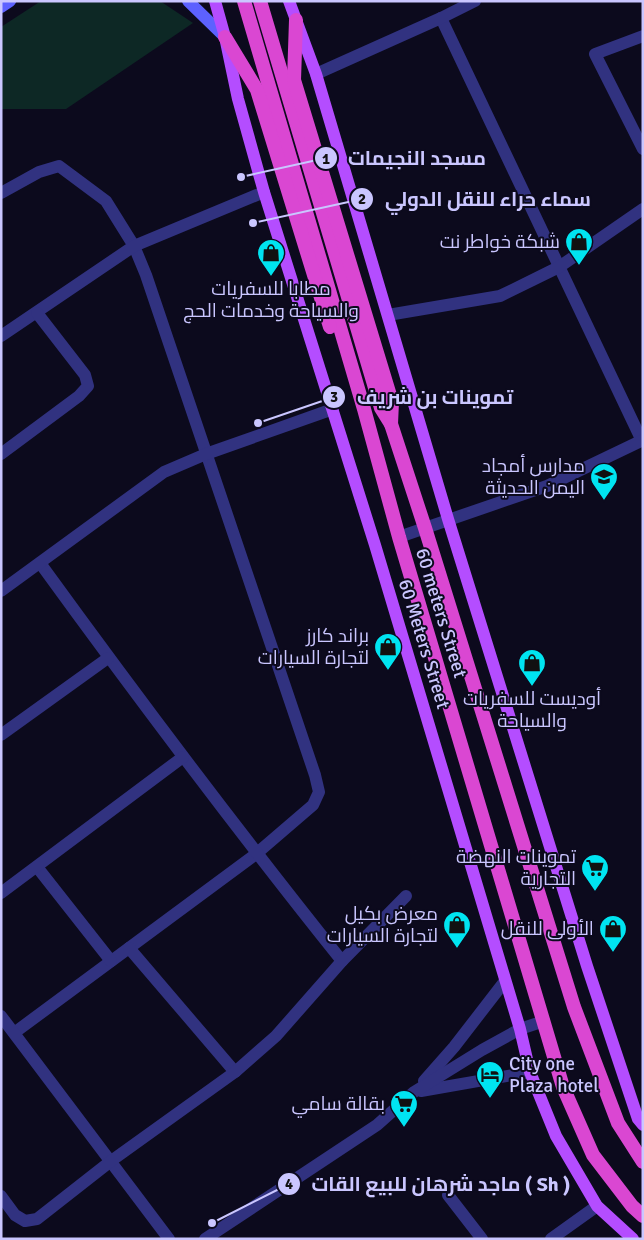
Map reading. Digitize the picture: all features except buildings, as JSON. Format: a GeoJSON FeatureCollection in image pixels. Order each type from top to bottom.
{"type":"FeatureCollection","features":[{"type":"Feature","properties":{"kind":"highway","name":"60 meters Street"},"geometry":{"type":"LineString","coordinates":[[244,1],[364,409],[399,536],[563,1087],[594,1155],[632,1206],[643,1216]]}},
{"type":"Feature","properties":{"kind":"highway","name":"60 meters Street"},"geometry":{"type":"LineString","coordinates":[[260,1],[381,408],[391,424],[425,528],[574,1007],[618,1123],[643,1162]]}},
{"type":"Feature","properties":{"kind":"highway"},"geometry":{"type":"LineString","coordinates":[[296,20],[294,80],[392,402],[391,424]]}},
{"type":"Feature","properties":{"kind":"highway"},"geometry":{"type":"LineString","coordinates":[[225,37],[257,90],[357,416],[368,427]]}},
{"type":"Feature","properties":{"kind":"main road"},"geometry":{"type":"LineString","coordinates":[[1,7],[10,1]]}},
{"type":"Feature","properties":{"kind":"main road"},"geometry":{"type":"LineString","coordinates":[[188,1],[225,37]]}},
{"type":"Feature","properties":{"kind":"main road","name":"60 Meters Street"},"geometry":{"type":"LineString","coordinates":[[215,1],[238,98],[264,192],[333,409],[520,1029],[530,1072],[556,1136],[597,1206],[633,1239]]}},
{"type":"Feature","properties":{"kind":"main road","name":"60 Meters Street"},"geometry":{"type":"LineString","coordinates":[[288,1],[316,74],[448,519],[587,966],[638,1119],[643,1125]]}},
{"type":"Feature","properties":{"kind":"street"},"geometry":{"type":"LineString","coordinates":[[316,74],[475,1]]}},
{"type":"Feature","properties":{"kind":"street"},"geometry":{"type":"LineString","coordinates":[[399,536],[548,486],[642,440],[441,18]]}},
{"type":"Feature","properties":{"kind":"street"},"geometry":{"type":"LineString","coordinates":[[643,36],[595,54],[643,149]]}},
{"type":"Feature","properties":{"kind":"street"},"geometry":{"type":"LineString","coordinates":[[2,192],[38,172],[59,166],[106,201],[134,246],[146,276],[315,774],[319,792],[313,805],[256,854],[14,1034]]}},
{"type":"Feature","properties":{"kind":"street"},"geometry":{"type":"LineString","coordinates":[[1,336],[37,314],[134,246],[264,192]]}},
{"type":"Feature","properties":{"kind":"street"},"geometry":{"type":"LineString","coordinates":[[388,315],[500,296],[559,267],[643,209]]}},
{"type":"Feature","properties":{"kind":"street"},"geometry":{"type":"LineString","coordinates":[[1,454],[79,396],[88,386],[85,375],[37,314]]}},
{"type":"Feature","properties":{"kind":"street"},"geometry":{"type":"LineString","coordinates":[[1,591],[164,472],[206,454],[333,409]]}},
{"type":"Feature","properties":{"kind":"street"},"geometry":{"type":"LineString","coordinates":[[40,563],[108,658],[256,854],[342,961]]}},
{"type":"Feature","properties":{"kind":"street"},"geometry":{"type":"LineString","coordinates":[[1,735],[108,658]]}},
{"type":"Feature","properties":{"kind":"street"},"geometry":{"type":"LineString","coordinates":[[1,893],[183,757]]}},
{"type":"Feature","properties":{"kind":"street"},"geometry":{"type":"LineString","coordinates":[[37,867],[111,961]]}},
{"type":"Feature","properties":{"kind":"street"},"geometry":{"type":"LineString","coordinates":[[1,1196],[15,1215],[25,1221],[37,1219],[111,1161],[235,1072],[276,1036],[342,961],[406,896]]}},
{"type":"Feature","properties":{"kind":"street"},"geometry":{"type":"LineString","coordinates":[[129,948],[235,1072]]}},
{"type":"Feature","properties":{"kind":"street"},"geometry":{"type":"LineString","coordinates":[[206,1239],[376,1124],[414,1092],[454,1047],[505,981]]}},
{"type":"Feature","properties":{"kind":"street"},"geometry":{"type":"LineString","coordinates":[[1,1016],[169,1239]]}},
{"type":"Feature","properties":{"kind":"street"},"geometry":{"type":"LineString","coordinates":[[414,1092],[520,1029],[544,1021]]}},
{"type":"Feature","properties":{"kind":"street"},"geometry":{"type":"LineString","coordinates":[[414,1092],[530,1072]]}},
{"type":"Feature","properties":{"kind":"street"},"geometry":{"type":"LineString","coordinates":[[448,1195],[482,1239]]}},
{"type":"Feature","properties":{"kind":"street"},"geometry":{"type":"LineString","coordinates":[[551,1239],[597,1206]]}},
{"type":"Feature","properties":{"kind":"green space"},"geometry":{"type":"Polygon","coordinates":[[[41,1],[160,1],[193,23],[66,109],[1,109],[1,27],[41,1]]]}},
{"type":"Feature","properties":{"kind":"place","name":"مسجد النجيمات"},"geometry":{"type":"Point","coordinates":[241,177]}},
{"type":"Feature","properties":{"kind":"place","name":"سماء حراء للنقل الدولي"},"geometry":{"type":"Point","coordinates":[253,223]}},
{"type":"Feature","properties":{"kind":"place","name":"شبكة خواطر نت"},"geometry":{"type":"Point","coordinates":[579,266]}},
{"type":"Feature","properties":{"kind":"place","name":"مطابا للسفريات والسياحة وخدمات الحج"},"geometry":{"type":"Point","coordinates":[271,277]}},
{"type":"Feature","properties":{"kind":"place","name":"تموينات بن شريف"},"geometry":{"type":"Point","coordinates":[258,423]}},
{"type":"Feature","properties":{"kind":"place","name":"مدارس أمجاد اليمن الحديثة"},"geometry":{"type":"Point","coordinates":[604,501]}},
{"type":"Feature","properties":{"kind":"place","name":"براند كارز لتجارة السيارات"},"geometry":{"type":"Point","coordinates":[388,671]}},
{"type":"Feature","properties":{"kind":"place","name":"أوديست للسفريات والسياحة"},"geometry":{"type":"Point","coordinates":[532,687]}},
{"type":"Feature","properties":{"kind":"place","name":"تموينات النهضة التجارية"},"geometry":{"type":"Point","coordinates":[595,892]}},
{"type":"Feature","properties":{"kind":"place","name":"معرض بكيل لتجارة السيارات"},"geometry":{"type":"Point","coordinates":[457,949]}},
{"type":"Feature","properties":{"kind":"place","name":"الأولى للنقل"},"geometry":{"type":"Point","coordinates":[613,953]}},
{"type":"Feature","properties":{"kind":"place","name":"City one Plaza hotel"},"geometry":{"type":"Point","coordinates":[490,1099]}},
{"type":"Feature","properties":{"kind":"place","name":"بقالة سامي"},"geometry":{"type":"Point","coordinates":[404,1128]}},
{"type":"Feature","properties":{"kind":"place","name":"ماجد شرهان للبيع القات ( Sh )"},"geometry":{"type":"Point","coordinates":[212,1223]}}]}
